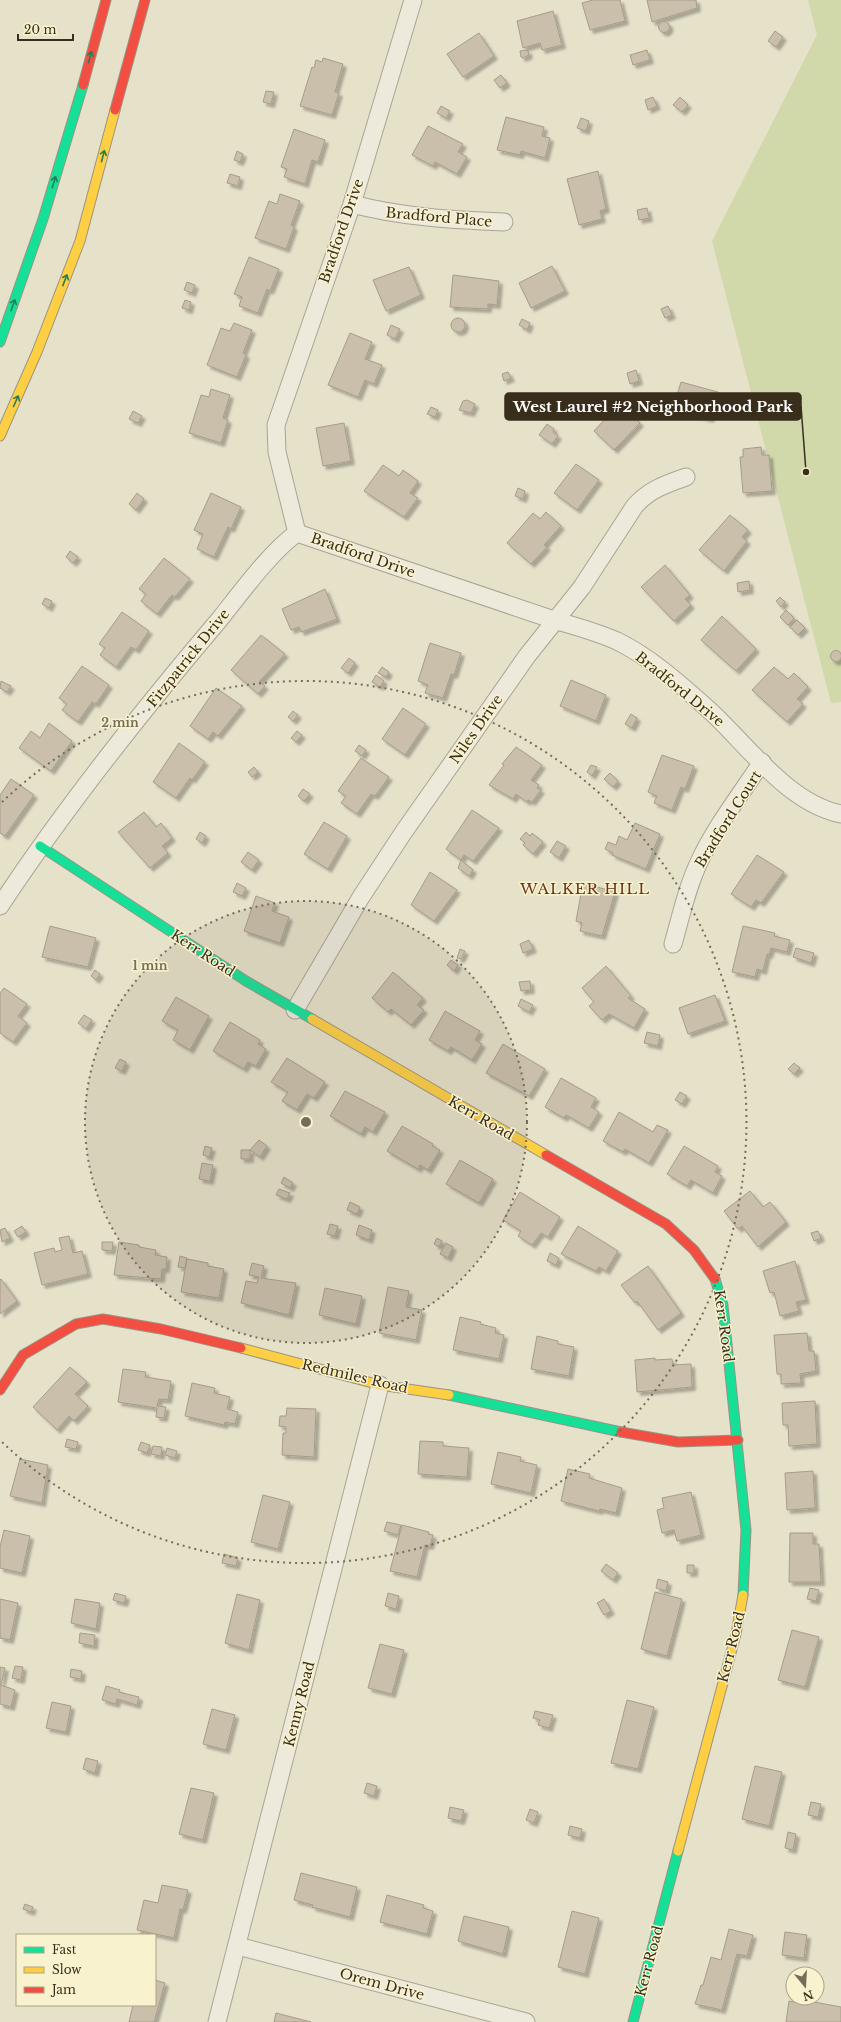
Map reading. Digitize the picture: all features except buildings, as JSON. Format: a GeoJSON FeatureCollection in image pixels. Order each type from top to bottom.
{"type":"FeatureCollection","features":[{"type":"Feature","properties":{"kind":"main road"},"geometry":{"type":"LineString","coordinates":[[0,342],[43,219],[77,107],[106,0]]}},
{"type":"Feature","properties":{"kind":"main road"},"geometry":{"type":"LineString","coordinates":[[0,436],[37,352],[80,242],[145,0]]}},
{"type":"Feature","properties":{"kind":"main road","name":"Kerr Road"},"geometry":{"type":"LineString","coordinates":[[40,846],[227,970],[666,1224],[686,1239],[707,1264],[720,1291],[738,1440],[746,1530],[747,1565],[743,1598],[736,1634],[633,2022]]}},
{"type":"Feature","properties":{"kind":"main road","name":"Redmiles Road"},"geometry":{"type":"LineString","coordinates":[[0,1390],[23,1355],[76,1324],[104,1319],[162,1329],[302,1363],[380,1385],[462,1397],[632,1434],[678,1442],[738,1440]]}},
{"type":"Feature","properties":{"kind":"street","name":"Bradford Drive"},"geometry":{"type":"LineString","coordinates":[[412,0],[352,204],[288,385],[276,425],[277,452],[297,533],[617,641],[644,657],[706,707],[792,791],[806,800],[827,810],[841,814]]}},
{"type":"Feature","properties":{"kind":"street","name":"Bradford Place"},"geometry":{"type":"LineString","coordinates":[[352,204],[383,212],[412,217],[504,222]]}},
{"type":"Feature","properties":{"kind":"street","name":"Niles Drive"},"geometry":{"type":"LineString","coordinates":[[295,1010],[361,897],[399,839],[526,656],[582,587],[634,507],[642,498],[664,485],[686,477]]}},
{"type":"Feature","properties":{"kind":"street","name":"Fitzpatrick Drive"},"geometry":{"type":"LineString","coordinates":[[0,906],[40,846],[110,753],[199,643],[270,559],[290,538],[297,533]]}},
{"type":"Feature","properties":{"kind":"street","name":"Bradford Court"},"geometry":{"type":"LineString","coordinates":[[673,944],[692,878],[700,859],[762,762]]}},
{"type":"Feature","properties":{"kind":"street","name":"Kenny Road"},"geometry":{"type":"LineString","coordinates":[[217,2022],[238,1946],[380,1385]]}},
{"type":"Feature","properties":{"kind":"street","name":"Orem Drive"},"geometry":{"type":"LineString","coordinates":[[238,1946],[526,2022]]}},
{"type":"Feature","properties":{"kind":"green space"},"geometry":{"type":"Polygon","coordinates":[[[808,0],[841,0],[841,702],[831,703],[712,241],[817,35],[808,0]]]}},
{"type":"Feature","properties":{"kind":"traffic: fast"},"geometry":{"type":"LineString","coordinates":[[0,342],[43,219],[83,85]]}},
{"type":"Feature","properties":{"kind":"traffic: fast"},"geometry":{"type":"LineString","coordinates":[[40,846],[246,981],[312,1019]]}},
{"type":"Feature","properties":{"kind":"traffic: fast"},"geometry":{"type":"LineString","coordinates":[[715,1279],[723,1305],[746,1530],[743,1595]]}},
{"type":"Feature","properties":{"kind":"traffic: fast"},"geometry":{"type":"LineString","coordinates":[[449,1395],[621,1432]]}},
{"type":"Feature","properties":{"kind":"traffic: fast"},"geometry":{"type":"LineString","coordinates":[[633,2022],[678,1851]]}},
{"type":"Feature","properties":{"kind":"traffic: slow"},"geometry":{"type":"LineString","coordinates":[[0,436],[37,352],[80,241],[115,110]]}},
{"type":"Feature","properties":{"kind":"traffic: slow"},"geometry":{"type":"LineString","coordinates":[[312,1019],[546,1155]]}},
{"type":"Feature","properties":{"kind":"traffic: slow"},"geometry":{"type":"LineString","coordinates":[[241,1348],[380,1385],[449,1395]]}},
{"type":"Feature","properties":{"kind":"traffic: slow"},"geometry":{"type":"LineString","coordinates":[[678,1851],[736,1634],[743,1595]]}},
{"type":"Feature","properties":{"kind":"traffic: jam"},"geometry":{"type":"LineString","coordinates":[[83,85],[106,0]]}},
{"type":"Feature","properties":{"kind":"traffic: jam"},"geometry":{"type":"LineString","coordinates":[[115,110],[145,0]]}},
{"type":"Feature","properties":{"kind":"traffic: jam"},"geometry":{"type":"LineString","coordinates":[[546,1155],[666,1224],[694,1250],[715,1279]]}},
{"type":"Feature","properties":{"kind":"traffic: jam"},"geometry":{"type":"LineString","coordinates":[[0,1390],[23,1355],[76,1324],[103,1319],[161,1329],[241,1348]]}},
{"type":"Feature","properties":{"kind":"traffic: jam"},"geometry":{"type":"LineString","coordinates":[[621,1432],[678,1442],[738,1440]]}},
{"type":"Feature","properties":{"kind":"place","name":"West Laurel #2 Neighborhood Park"},"geometry":{"type":"Point","coordinates":[806,472]}},
{"type":"Feature","properties":{"kind":"district","name":"WALKER HILL"},"geometry":{"type":"Point","coordinates":[585,889]}}]}
